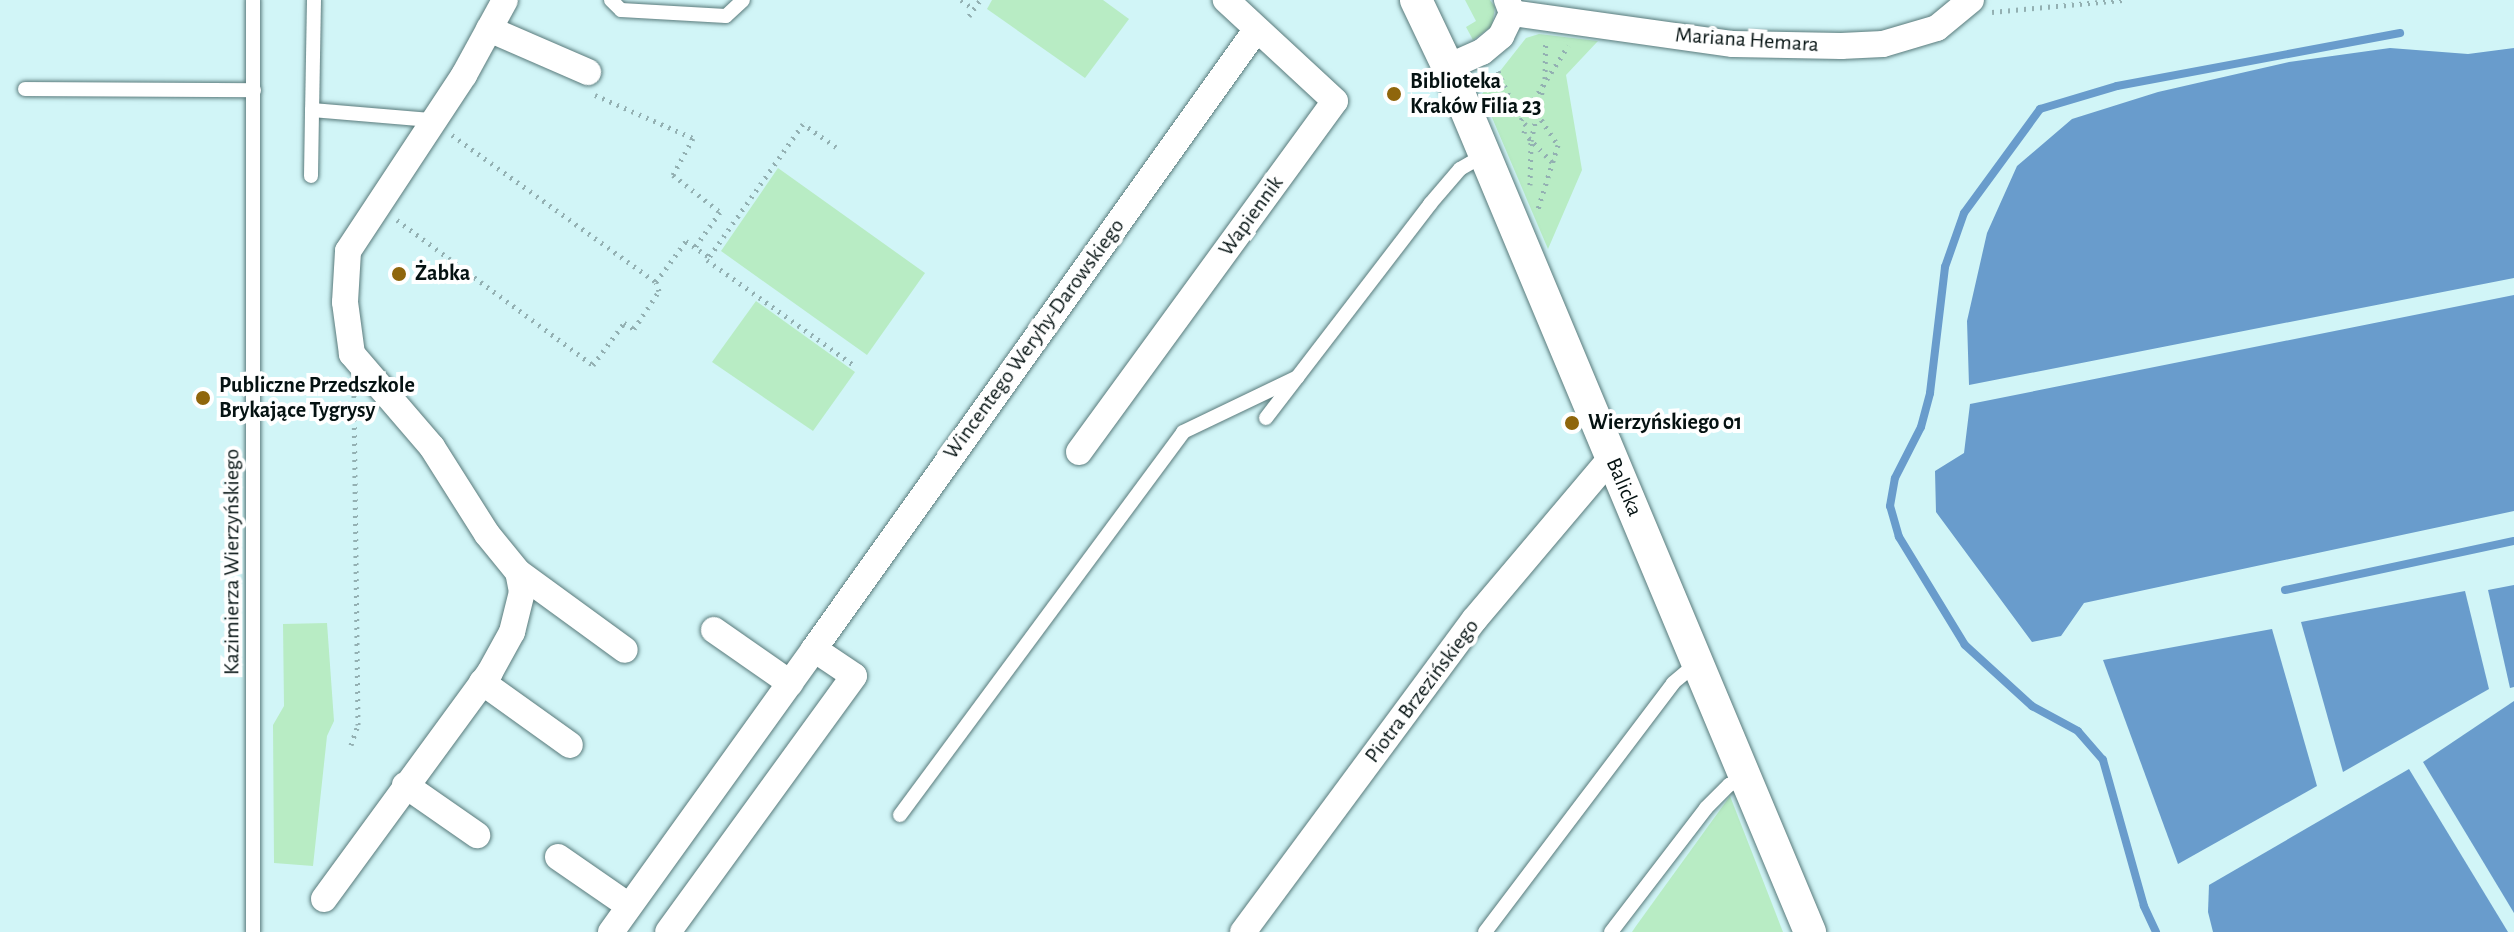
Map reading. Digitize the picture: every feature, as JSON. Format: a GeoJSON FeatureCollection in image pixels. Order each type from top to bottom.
{"type":"FeatureCollection","features":[{"type":"Feature","properties":{"kind":"street"},"geometry":{"type":"LineString","coordinates":[[505,0],[464,75],[431,120],[348,251],[345,302],[352,354],[432,447],[487,534],[518,572],[625,650]]}},
{"type":"Feature","properties":{"kind":"street","name":"Wapiennik"},"geometry":{"type":"LineString","coordinates":[[1079,452],[1335,101],[1273,40],[1256,30],[1226,0]]}},
{"type":"Feature","properties":{"kind":"street","name":"Balicka"},"geometry":{"type":"LineString","coordinates":[[1416,0],[1448,67],[1810,932]]}},
{"type":"Feature","properties":{"kind":"street","name":"Mariana Hemara"},"geometry":{"type":"LineString","coordinates":[[1448,67],[1493,45],[1510,7],[1733,44],[1841,46],[1897,40],[1937,28],[1963,7]]}},
{"type":"Feature","properties":{"kind":"street"},"geometry":{"type":"LineString","coordinates":[[489,29],[588,72]]}},
{"type":"Feature","properties":{"kind":"street","name":"Wincentego Weryhy-Darowskiego"},"geometry":{"type":"LineString","coordinates":[[611,932],[1256,30]]}},
{"type":"Feature","properties":{"kind":"street","name":"Piotra Brzezińskiego"},"geometry":{"type":"LineString","coordinates":[[1243,932],[1474,620],[1611,458]]}},
{"type":"Feature","properties":{"kind":"street"},"geometry":{"type":"LineString","coordinates":[[324,899],[482,682],[512,632],[522,592],[518,572]]}},
{"type":"Feature","properties":{"kind":"street"},"geometry":{"type":"LineString","coordinates":[[714,630],[790,683]]}},
{"type":"Feature","properties":{"kind":"street"},"geometry":{"type":"LineString","coordinates":[[668,932],[854,676],[814,649]]}},
{"type":"Feature","properties":{"kind":"street"},"geometry":{"type":"LineString","coordinates":[[482,682],[570,745]]}},
{"type":"Feature","properties":{"kind":"street"},"geometry":{"type":"LineString","coordinates":[[405,785],[477,835]]}},
{"type":"Feature","properties":{"kind":"street"},"geometry":{"type":"LineString","coordinates":[[558,857],[629,906]]}},
{"type":"Feature","properties":{"kind":"lane","name":"Kazimierza Wierzyńskiego"},"geometry":{"type":"LineString","coordinates":[[253,0],[253,932]]}},
{"type":"Feature","properties":{"kind":"lane"},"geometry":{"type":"LineString","coordinates":[[311,176],[314,0]]}},
{"type":"Feature","properties":{"kind":"lane"},"geometry":{"type":"LineString","coordinates":[[611,0],[621,10],[726,16],[743,0]]}},
{"type":"Feature","properties":{"kind":"lane"},"geometry":{"type":"LineString","coordinates":[[25,89],[254,90]]}},
{"type":"Feature","properties":{"kind":"lane"},"geometry":{"type":"LineString","coordinates":[[312,110],[431,120]]}},
{"type":"Feature","properties":{"kind":"lane"},"geometry":{"type":"LineString","coordinates":[[1266,418],[1454,175],[1484,155]]}},
{"type":"Feature","properties":{"kind":"lane"},"geometry":{"type":"LineString","coordinates":[[900,815],[1183,432],[1298,377]]}},
{"type":"Feature","properties":{"kind":"lane"},"geometry":{"type":"LineString","coordinates":[[1485,932],[1673,683],[1697,663]]}},
{"type":"Feature","properties":{"kind":"lane"},"geometry":{"type":"LineString","coordinates":[[1611,932],[1706,808],[1729,785],[1745,777]]}},
{"type":"Feature","properties":{"kind":"path"},"geometry":{"type":"LineString","coordinates":[[961,0],[974,9]]}},
{"type":"Feature","properties":{"kind":"path"},"geometry":{"type":"LineString","coordinates":[[969,16],[980,0]]}},
{"type":"Feature","properties":{"kind":"path"},"geometry":{"type":"LineString","coordinates":[[1963,7],[2122,0]]}},
{"type":"Feature","properties":{"kind":"path"},"geometry":{"type":"LineString","coordinates":[[1530,196],[1531,141],[1545,79],[1547,33]]}},
{"type":"Feature","properties":{"kind":"path"},"geometry":{"type":"LineString","coordinates":[[1552,162],[1524,133],[1526,125],[1521,120],[1574,37]]}},
{"type":"Feature","properties":{"kind":"path"},"geometry":{"type":"LineString","coordinates":[[1498,70],[1511,100]]}},
{"type":"Feature","properties":{"kind":"path"},"geometry":{"type":"LineString","coordinates":[[588,72],[592,93],[693,138],[673,175],[720,212],[695,247]]}},
{"type":"Feature","properties":{"kind":"path"},"geometry":{"type":"LineString","coordinates":[[1537,113],[1558,145],[1537,212]]}},
{"type":"Feature","properties":{"kind":"path"},"geometry":{"type":"LineString","coordinates":[[377,205],[593,365],[624,323],[634,329],[659,291],[656,282],[431,120]]}},
{"type":"Feature","properties":{"kind":"path"},"geometry":{"type":"LineString","coordinates":[[836,147],[803,124],[707,260],[855,366]]}},
{"type":"Feature","properties":{"kind":"path"},"geometry":{"type":"LineString","coordinates":[[656,282],[686,241],[709,257]]}},
{"type":"Feature","properties":{"kind":"path"},"geometry":{"type":"LineString","coordinates":[[351,745],[358,725],[353,439],[355,377],[362,369]]}},
{"type":"Feature","properties":{"kind":"green space"},"geometry":{"type":"Polygon","coordinates":[[[992,0],[1103,0],[1129,19],[1085,78],[987,9],[992,0]]]}},
{"type":"Feature","properties":{"kind":"green space"},"geometry":{"type":"Polygon","coordinates":[[[1465,0],[1490,0],[1495,7],[1492,26],[1473,40],[1466,27],[1476,21],[1465,0]]]}},
{"type":"Feature","properties":{"kind":"green space"},"geometry":{"type":"Polygon","coordinates":[[[1539,34],[1598,41],[1566,75],[1582,170],[1548,249],[1482,94],[1526,38],[1539,34]]]}},
{"type":"Feature","properties":{"kind":"green space"},"geometry":{"type":"Polygon","coordinates":[[[778,168],[925,273],[867,355],[721,251],[778,168]]]}},
{"type":"Feature","properties":{"kind":"green space"},"geometry":{"type":"Polygon","coordinates":[[[756,301],[855,372],[813,431],[712,362],[756,301]]]}},
{"type":"Feature","properties":{"kind":"green space"},"geometry":{"type":"Polygon","coordinates":[[[327,623],[334,721],[327,736],[313,866],[274,863],[273,725],[284,706],[283,624],[327,623]]]}},
{"type":"Feature","properties":{"kind":"green space"},"geometry":{"type":"Polygon","coordinates":[[[1730,796],[1783,932],[1632,932],[1636,926],[1730,796]]]}},
{"type":"Feature","properties":{"kind":"water"},"geometry":{"type":"Polygon","coordinates":[[[2390,48],[2468,54],[2514,48],[2514,278],[1969,385],[1967,321],[1987,233],[2017,166],[2072,119],[2158,92],[2289,62],[2390,48]]]}},
{"type":"Feature","properties":{"kind":"water"},"geometry":{"type":"Polygon","coordinates":[[[2514,295],[2514,511],[2084,603],[2061,636],[2032,642],[1936,512],[1935,471],[1964,453],[1970,404],[2514,295]]]}},
{"type":"Feature","properties":{"kind":"water"},"geometry":{"type":"Polygon","coordinates":[[[2514,585],[2514,687],[2510,688],[2488,590],[2514,585]]]}},
{"type":"Feature","properties":{"kind":"water"},"geometry":{"type":"Polygon","coordinates":[[[2465,591],[2489,689],[2343,772],[2301,622],[2465,591]]]}},
{"type":"Feature","properties":{"kind":"water"},"geometry":{"type":"Polygon","coordinates":[[[2272,629],[2317,786],[2178,864],[2103,660],[2272,629]]]}},
{"type":"Feature","properties":{"kind":"water"},"geometry":{"type":"Polygon","coordinates":[[[2514,701],[2514,913],[2423,762],[2514,701]]]}},
{"type":"Feature","properties":{"kind":"water"},"geometry":{"type":"Polygon","coordinates":[[[2409,769],[2508,932],[2213,932],[2208,912],[2209,885],[2409,769]]]}},
{"type":"Feature","properties":{"kind":"waterway"},"geometry":{"type":"LineString","coordinates":[[2156,932],[2144,906],[2103,760],[2078,731],[2032,706],[1965,645],[1899,537],[1890,506],[1895,478],[1921,427],[1930,393],[1945,267],[1964,213],[2040,109],[2117,86],[2400,33]]}},
{"type":"Feature","properties":{"kind":"waterway"},"geometry":{"type":"LineString","coordinates":[[2285,590],[2514,541]]}},
{"type":"Feature","properties":{"kind":"place","name":"Biblioteka Kraków Filia 23"},"geometry":{"type":"Point","coordinates":[1394,94]}},
{"type":"Feature","properties":{"kind":"place","name":"Żabka"},"geometry":{"type":"Point","coordinates":[399,274]}},
{"type":"Feature","properties":{"kind":"place","name":"Publiczne Przedszkole Brykające Tygrysy"},"geometry":{"type":"Point","coordinates":[203,398]}},
{"type":"Feature","properties":{"kind":"place","name":"Wierzyńskiego 01"},"geometry":{"type":"Point","coordinates":[1572,423]}}]}
